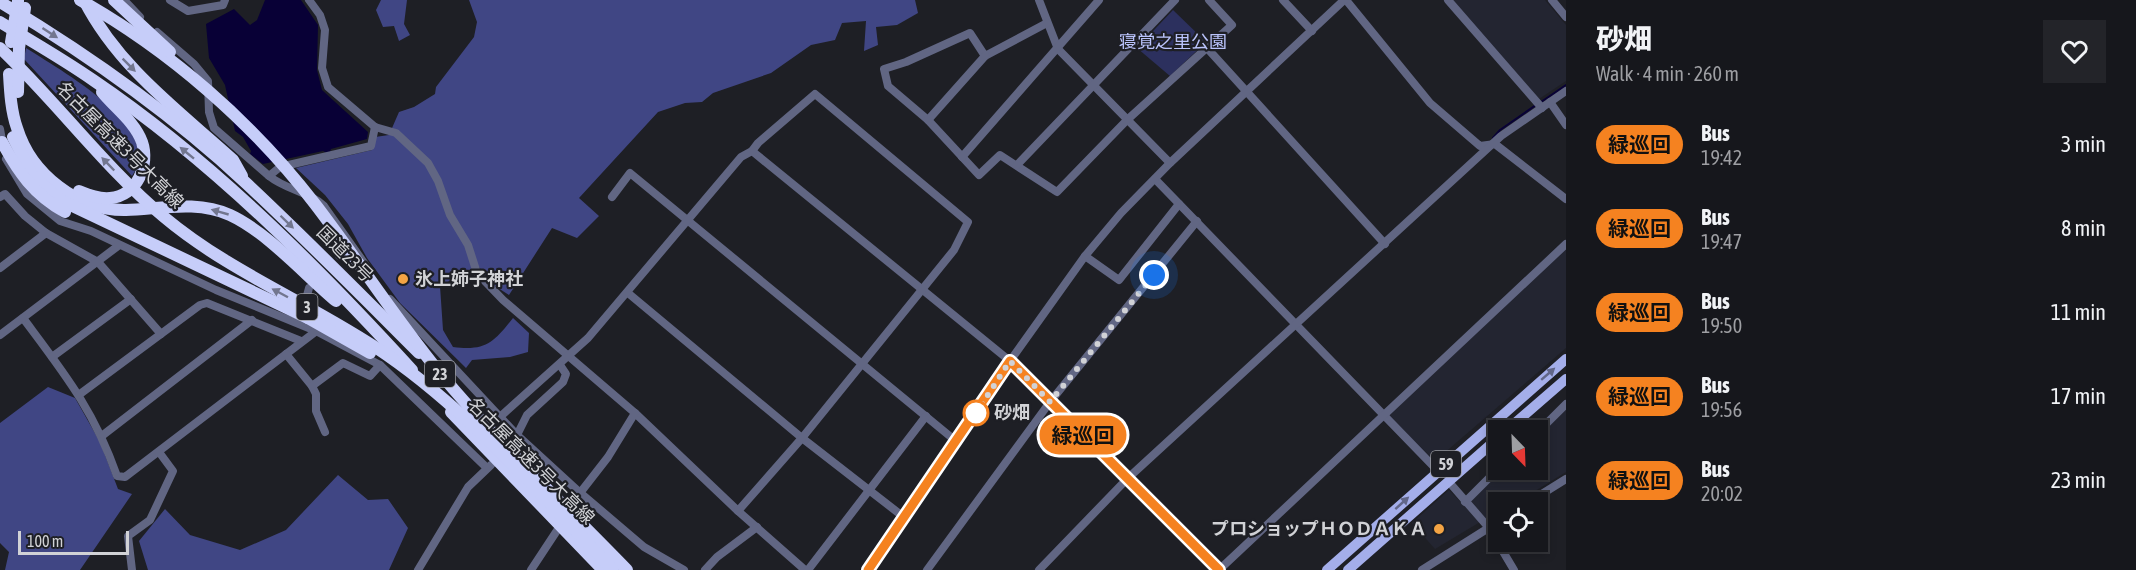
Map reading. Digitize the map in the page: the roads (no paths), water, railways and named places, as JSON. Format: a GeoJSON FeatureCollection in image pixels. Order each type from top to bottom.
{"type":"FeatureCollection","features":[{"type":"Feature","properties":{"kind":"highway","name":"名古屋高速3号大高線"},"geometry":{"type":"LineString","coordinates":[[82,0],[160,54],[251,132],[314,203],[379,295],[440,374],[627,570]]}},
{"type":"Feature","properties":{"kind":"highway"},"geometry":{"type":"LineString","coordinates":[[82,0],[122,58],[233,160],[244,182]]}},
{"type":"Feature","properties":{"kind":"highway"},"geometry":{"type":"LineString","coordinates":[[114,0],[226,104],[251,132]]}},
{"type":"Feature","properties":{"kind":"highway","name":"国道23号"},"geometry":{"type":"LineString","coordinates":[[0,2],[92,61],[175,124],[244,182],[469,402],[632,570]]}},
{"type":"Feature","properties":{"kind":"highway"},"geometry":{"type":"LineString","coordinates":[[22,2],[10,46],[6,96],[12,131],[20,156],[32,175],[60,200],[147,247]]}},
{"type":"Feature","properties":{"kind":"highway","name":"国道23号"},"geometry":{"type":"LineString","coordinates":[[0,22],[92,79],[137,112],[215,177],[310,264],[396,352],[492,465],[560,526],[601,570]]}},
{"type":"Feature","properties":{"kind":"highway","name":"名古屋高速3号大高線"},"geometry":{"type":"LineString","coordinates":[[10,46],[47,97],[123,178],[187,236],[247,274],[327,318],[402,366],[466,420],[613,570]]}},
{"type":"Feature","properties":{"kind":"highway"},"geometry":{"type":"LineString","coordinates":[[10,46],[19,105],[34,150],[51,171],[67,184],[90,195],[111,198],[129,190],[137,182],[142,174],[145,153],[136,130],[92,79]]}},
{"type":"Feature","properties":{"kind":"highway"},"geometry":{"type":"LineString","coordinates":[[0,57],[47,97]]}},
{"type":"Feature","properties":{"kind":"highway"},"geometry":{"type":"LineString","coordinates":[[9,74],[16,128],[42,171],[67,193],[103,208],[198,207],[230,215],[260,235],[396,352]]}},
{"type":"Feature","properties":{"kind":"highway"},"geometry":{"type":"LineString","coordinates":[[1,135],[24,179],[37,194],[63,211],[308,318],[378,357],[402,366]]}},
{"type":"Feature","properties":{"kind":"main road","name":"59"},"geometry":{"type":"LineString","coordinates":[[1327,570],[1566,359]]}},
{"type":"Feature","properties":{"kind":"main road"},"geometry":{"type":"LineString","coordinates":[[1519,420],[1566,379]]}},
{"type":"Feature","properties":{"kind":"main road","name":"59"},"geometry":{"type":"LineString","coordinates":[[1348,570],[1488,447]]}},
{"type":"Feature","properties":{"kind":"street"},"geometry":{"type":"LineString","coordinates":[[124,0],[203,73],[208,81],[209,112],[214,128],[284,187],[316,198],[353,244],[387,296],[517,435],[580,493],[644,547],[684,570]]}},
{"type":"Feature","properties":{"kind":"street"},"geometry":{"type":"LineString","coordinates":[[170,0],[188,11],[223,5],[225,0]]}},
{"type":"Feature","properties":{"kind":"street"},"geometry":{"type":"LineString","coordinates":[[309,0],[320,15],[325,30],[322,68],[328,87],[375,127],[396,133],[428,163],[438,181],[450,215],[468,245],[477,273],[503,300],[635,413],[738,511],[807,570],[926,416]]}},
{"type":"Feature","properties":{"kind":"street"},"geometry":{"type":"LineString","coordinates":[[1039,0],[1058,49],[1170,163]]}},
{"type":"Feature","properties":{"kind":"street"},"geometry":{"type":"LineString","coordinates":[[962,156],[1100,0]]}},
{"type":"Feature","properties":{"kind":"street"},"geometry":{"type":"LineString","coordinates":[[1017,165],[1175,0]]}},
{"type":"Feature","properties":{"kind":"street"},"geometry":{"type":"LineString","coordinates":[[985,56],[970,33],[906,62],[884,69],[888,86],[928,120],[979,174],[1000,155],[1057,192],[1127,120],[1232,25],[1209,0]]}},
{"type":"Feature","properties":{"kind":"street"},"geometry":{"type":"LineString","coordinates":[[1283,0],[1312,31]]}},
{"type":"Feature","properties":{"kind":"street"},"geometry":{"type":"LineString","coordinates":[[868,570],[1010,361],[1085,256],[1121,213],[1170,163],[1345,0],[1431,103],[1480,146],[1495,144],[1566,199]]}},
{"type":"Feature","properties":{"kind":"street"},"geometry":{"type":"LineString","coordinates":[[1448,0],[1566,125]]}},
{"type":"Feature","properties":{"kind":"street"},"geometry":{"type":"LineString","coordinates":[[1552,0],[1562,6],[1566,17]]}},
{"type":"Feature","properties":{"kind":"street"},"geometry":{"type":"LineString","coordinates":[[928,120],[985,56],[1047,22]]}},
{"type":"Feature","properties":{"kind":"street"},"geometry":{"type":"LineString","coordinates":[[1207,48],[1385,244]]}},
{"type":"Feature","properties":{"kind":"street"},"geometry":{"type":"LineString","coordinates":[[1039,570],[1127,479],[1495,144],[1501,136],[1566,91]]}},
{"type":"Feature","properties":{"kind":"street"},"geometry":{"type":"LineString","coordinates":[[501,416],[588,338],[741,158],[752,151],[758,143],[815,94],[968,222],[954,250],[923,289],[738,511]]}},
{"type":"Feature","properties":{"kind":"street"},"geometry":{"type":"LineString","coordinates":[[269,176],[280,167],[371,146],[375,127]]}},
{"type":"Feature","properties":{"kind":"street"},"geometry":{"type":"LineString","coordinates":[[1,135],[7,161],[16,178],[27,194],[60,221],[91,231],[118,246],[315,331],[380,365],[492,465],[468,487],[418,570]]}},
{"type":"Feature","properties":{"kind":"street"},"geometry":{"type":"LineString","coordinates":[[752,151],[1010,361],[1219,570],[1566,244]]}},
{"type":"Feature","properties":{"kind":"street"},"geometry":{"type":"LineString","coordinates":[[612,197],[630,173],[957,442]]}},
{"type":"Feature","properties":{"kind":"street"},"geometry":{"type":"LineString","coordinates":[[1155,179],[1297,322],[1438,471]]}},
{"type":"Feature","properties":{"kind":"street"},"geometry":{"type":"LineString","coordinates":[[0,197],[5,194],[25,216],[46,233],[98,262],[161,334]]}},
{"type":"Feature","properties":{"kind":"street"},"geometry":{"type":"LineString","coordinates":[[1085,256],[1119,280],[1179,204]]}},
{"type":"Feature","properties":{"kind":"street"},"geometry":{"type":"LineString","coordinates":[[927,570],[1050,402],[1197,221]]}},
{"type":"Feature","properties":{"kind":"street"},"geometry":{"type":"LineString","coordinates":[[0,268],[46,233]]}},
{"type":"Feature","properties":{"kind":"street"},"geometry":{"type":"LineString","coordinates":[[339,256],[353,244]]}},
{"type":"Feature","properties":{"kind":"street"},"geometry":{"type":"LineString","coordinates":[[0,335],[118,246]]}},
{"type":"Feature","properties":{"kind":"street"},"geometry":{"type":"LineString","coordinates":[[22,318],[80,394],[103,435],[117,476],[125,477],[327,323],[306,299],[309,288]]}},
{"type":"Feature","properties":{"kind":"street"},"geometry":{"type":"LineString","coordinates":[[628,293],[801,438],[905,518]]}},
{"type":"Feature","properties":{"kind":"street"},"geometry":{"type":"LineString","coordinates":[[52,357],[131,299]]}},
{"type":"Feature","properties":{"kind":"street"},"geometry":{"type":"LineString","coordinates":[[80,394],[200,305],[207,303],[301,342]]}},
{"type":"Feature","properties":{"kind":"street"},"geometry":{"type":"LineString","coordinates":[[103,435],[252,320]]}},
{"type":"Feature","properties":{"kind":"street"},"geometry":{"type":"LineString","coordinates":[[286,354],[316,394],[316,411],[324,432]]}},
{"type":"Feature","properties":{"kind":"street"},"geometry":{"type":"LineString","coordinates":[[312,386],[343,363],[370,376],[380,365]]}},
{"type":"Feature","properties":{"kind":"street"},"geometry":{"type":"LineString","coordinates":[[517,435],[527,414],[563,381],[566,374],[560,365]]}},
{"type":"Feature","properties":{"kind":"street"},"geometry":{"type":"LineString","coordinates":[[1548,422],[1566,404]]}},
{"type":"Feature","properties":{"kind":"street"},"geometry":{"type":"LineString","coordinates":[[580,493],[608,457],[635,413]]}},
{"type":"Feature","properties":{"kind":"street"},"geometry":{"type":"LineString","coordinates":[[132,570],[128,536],[150,520],[173,471],[159,452]]}},
{"type":"Feature","properties":{"kind":"street"},"geometry":{"type":"LineString","coordinates":[[1465,502],[1488,479]]}},
{"type":"Feature","properties":{"kind":"street"},"geometry":{"type":"LineString","coordinates":[[1545,492],[1566,479]]}},
{"type":"Feature","properties":{"kind":"street"},"geometry":{"type":"LineString","coordinates":[[1449,482],[1487,526],[1514,570]]}},
{"type":"Feature","properties":{"kind":"street"},"geometry":{"type":"LineString","coordinates":[[531,570],[560,526]]}},
{"type":"Feature","properties":{"kind":"street"},"geometry":{"type":"LineString","coordinates":[[1422,570],[1487,526]]}},
{"type":"Feature","properties":{"kind":"street"},"geometry":{"type":"LineString","coordinates":[[705,570],[717,557],[757,527]]}},
{"type":"Feature","properties":{"kind":"waterway"},"geometry":{"type":"LineString","coordinates":[[1541,102],[1566,85]]}},
{"type":"Feature","properties":{"kind":"waterway"},"geometry":{"type":"LineString","coordinates":[[1493,138],[1500,130],[1536,105]]}},
{"type":"Feature","properties":{"kind":"place","name":"氷上姉子神社"},"geometry":{"type":"Point","coordinates":[403,279]}},
{"type":"Feature","properties":{"kind":"place","name":"砂畑"},"geometry":{"type":"Point","coordinates":[976,413]}},
{"type":"Feature","properties":{"kind":"place","name":"プロショップＨＯＤＡＫＡ"},"geometry":{"type":"Point","coordinates":[1439,529]}},
{"type":"Feature","properties":{"kind":"park label","name":"寝覚之里公園"},"geometry":{"type":"Point","coordinates":[1173,42]}}]}
